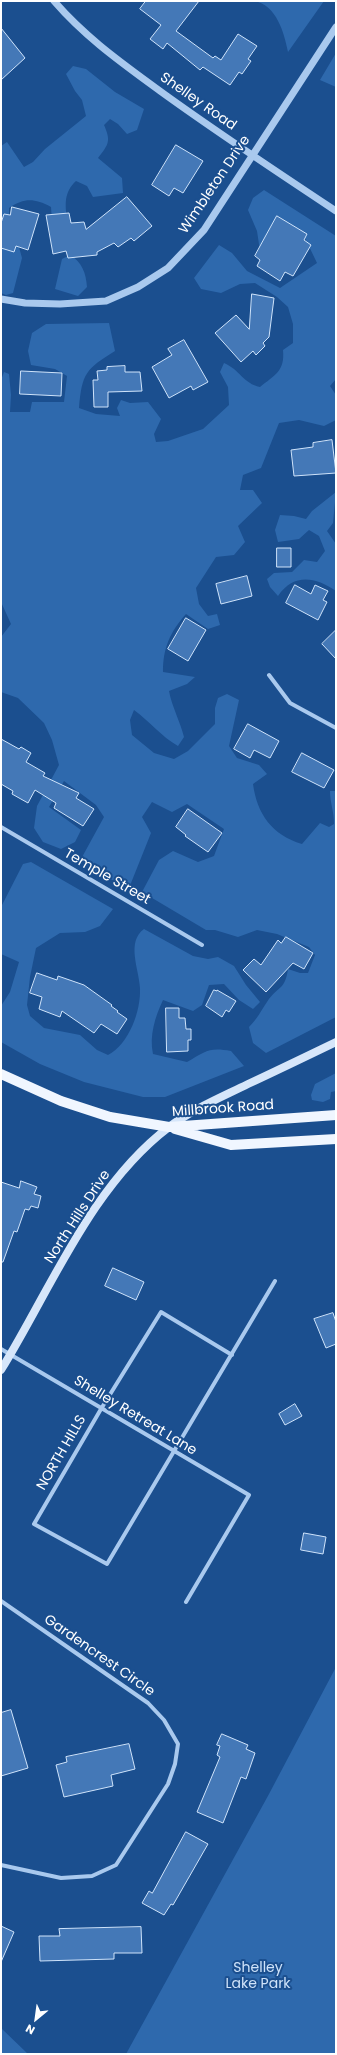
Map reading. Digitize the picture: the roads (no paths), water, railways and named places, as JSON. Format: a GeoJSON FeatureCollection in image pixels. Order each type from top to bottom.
{"type":"FeatureCollection","features":[{"type":"Feature","properties":{"kind":"main road","name":"North Hills Drive"},"geometry":{"type":"LineString","coordinates":[[1,1370],[79,1236],[104,1197],[137,1156],[169,1127],[211,1102],[336,1042]]}},
{"type":"Feature","properties":{"kind":"main road","name":"Millbrook Road"},"geometry":{"type":"LineString","coordinates":[[1,1074],[61,1101],[110,1117],[169,1127],[336,1115]]}},
{"type":"Feature","properties":{"kind":"main road"},"geometry":{"type":"LineString","coordinates":[[169,1127],[231,1146],[336,1138]]}},
{"type":"Feature","properties":{"kind":"street","name":"Shelley Road"},"geometry":{"type":"LineString","coordinates":[[54,1],[74,24],[108,53],[252,156],[336,211]]}},
{"type":"Feature","properties":{"kind":"street","name":"Wimbleton Drive"},"geometry":{"type":"LineString","coordinates":[[1,299],[31,304],[106,301],[138,287],[168,268],[204,230],[336,27]]}},
{"type":"Feature","properties":{"kind":"street"},"geometry":{"type":"LineString","coordinates":[[269,675],[290,703],[336,728]]}},
{"type":"Feature","properties":{"kind":"street","name":"Temple Street"},"geometry":{"type":"LineString","coordinates":[[1,827],[202,945]]}},
{"type":"Feature","properties":{"kind":"street"},"geometry":{"type":"LineString","coordinates":[[174,1452],[275,1281]]}},
{"type":"Feature","properties":{"kind":"street","name":"NORTH HILLS"},"geometry":{"type":"LineString","coordinates":[[174,1452],[107,1564],[34,1524],[101,1409],[161,1312],[232,1355]]}},
{"type":"Feature","properties":{"kind":"street","name":"Shelley Retreat Lane"},"geometry":{"type":"LineString","coordinates":[[1,1349],[248,1495],[186,1602]]}},
{"type":"Feature","properties":{"kind":"street","name":"Gardencrest Circle"},"geometry":{"type":"LineString","coordinates":[[1,1601],[148,1703],[164,1720],[178,1744],[175,1764],[168,1784],[116,1865],[92,1876],[61,1878],[1,1865]]}},
{"type":"Feature","properties":{"kind":"park label","name":"Shelley Lake Park"},"geometry":{"type":"Point","coordinates":[258,1976]}}]}
